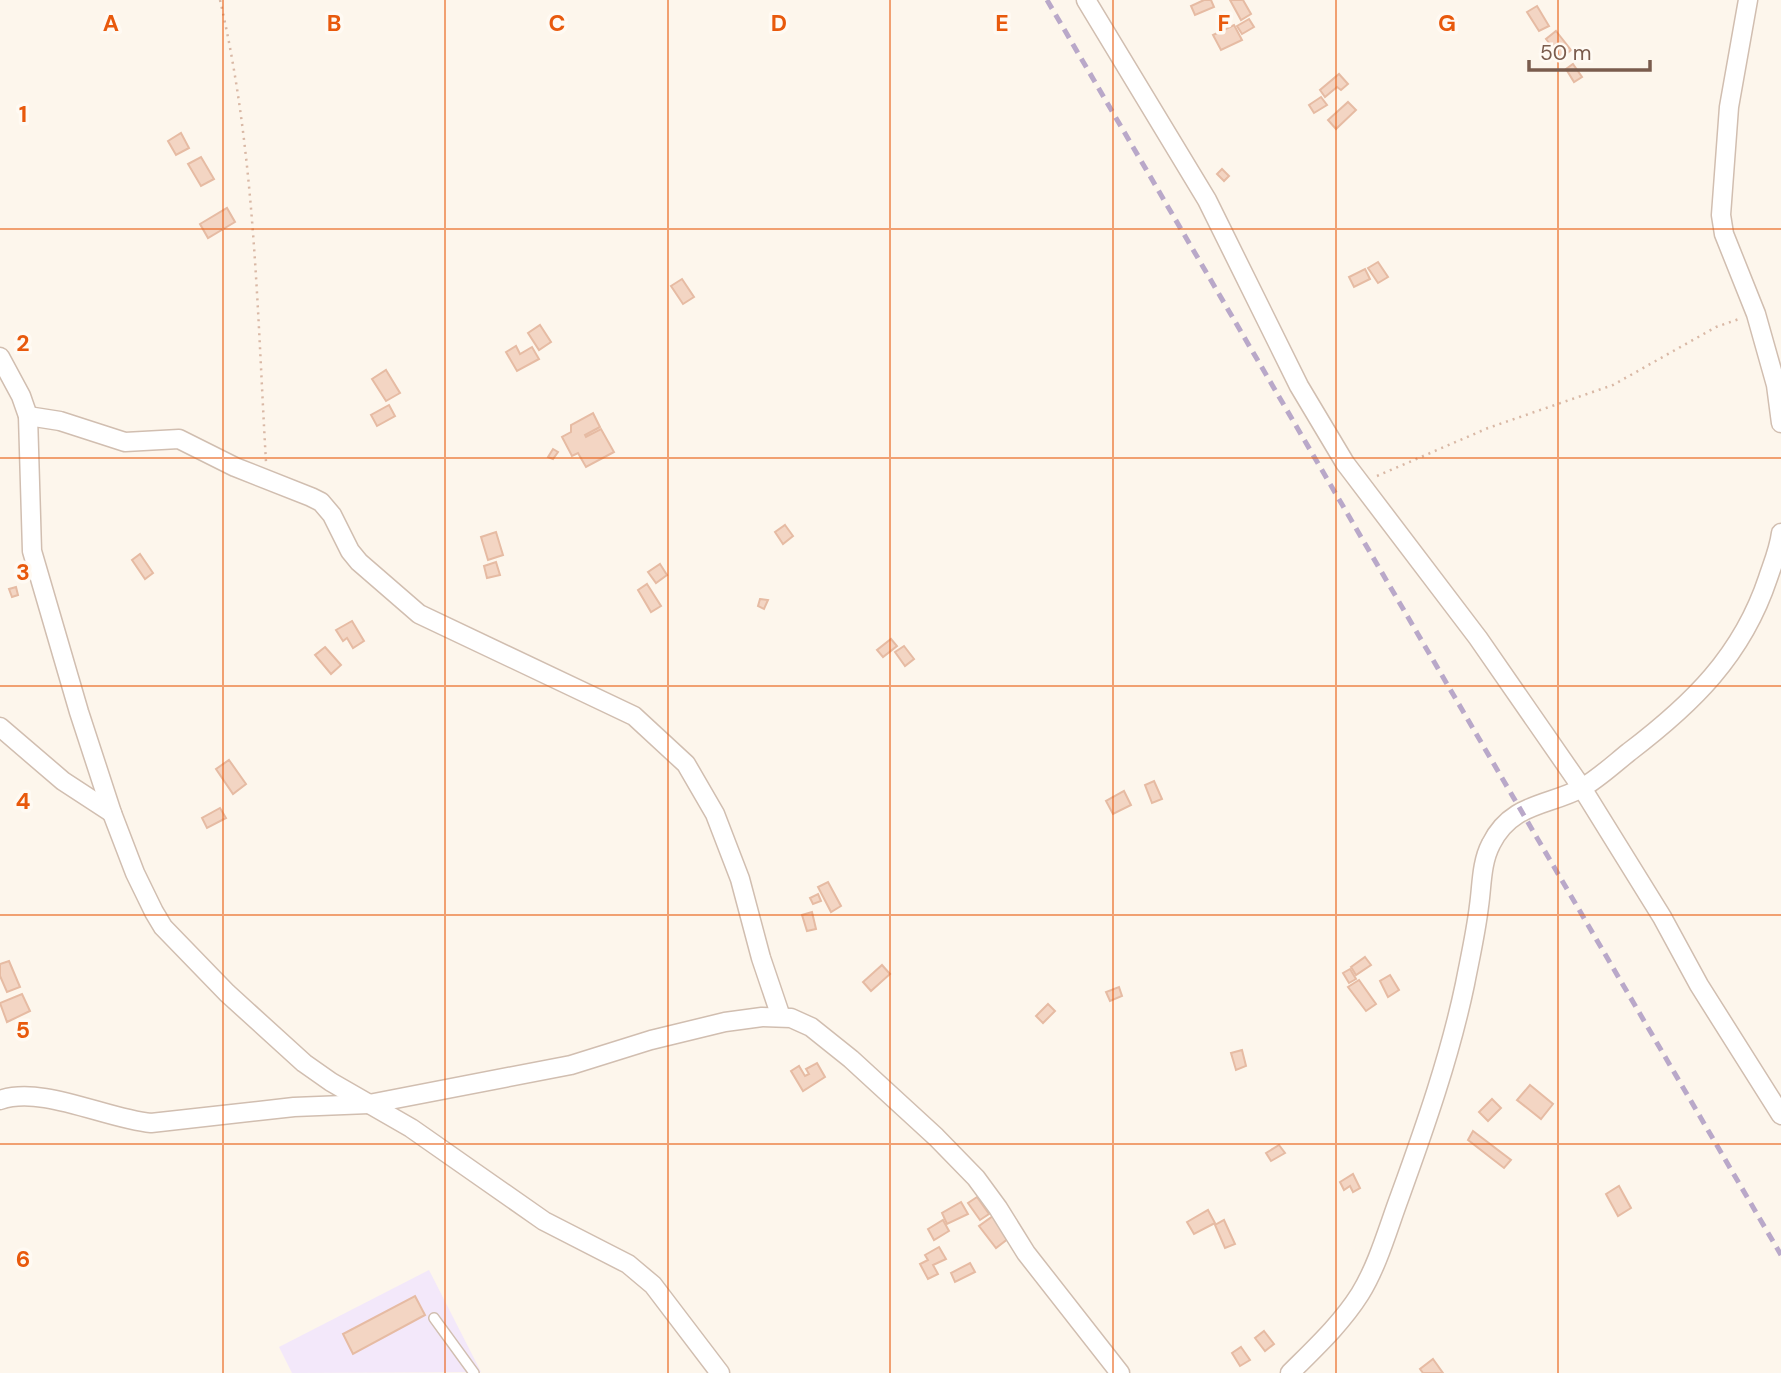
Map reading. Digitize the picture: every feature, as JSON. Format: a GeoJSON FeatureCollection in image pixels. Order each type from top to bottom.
{"type":"FeatureCollection","features":[{"type":"Feature","properties":{"kind":"street"},"geometry":{"type":"LineString","coordinates":[[1086,0],[1207,200],[1299,386],[1345,463],[1478,638],[1582,788],[1662,917],[1699,985],[1781,1115]]}},
{"type":"Feature","properties":{"kind":"street"},"geometry":{"type":"LineString","coordinates":[[1748,0],[1729,107],[1721,215],[1724,234],[1756,314],[1776,385],[1781,423]]}},
{"type":"Feature","properties":{"kind":"street"},"geometry":{"type":"LineString","coordinates":[[0,357],[21,396],[28,416],[32,551],[112,813],[135,873],[163,927],[277,1041],[331,1082],[411,1128],[544,1221],[611,1254],[642,1274],[720,1373]]}},
{"type":"Feature","properties":{"kind":"street"},"geometry":{"type":"LineString","coordinates":[[28,416],[60,421],[125,442],[179,439],[235,467],[311,497],[326,507],[359,562],[419,614],[634,716],[686,764],[715,814],[735,866],[781,1017]]}},
{"type":"Feature","properties":{"kind":"street"},"geometry":{"type":"LineString","coordinates":[[1290,1373],[1344,1317],[1361,1291],[1384,1240],[1419,1143],[1449,1046],[1465,985],[1490,844],[1521,810],[1582,788],[1668,722],[1714,676],[1736,646],[1760,601],[1780,544],[1781,533]]}},
{"type":"Feature","properties":{"kind":"street"},"geometry":{"type":"LineString","coordinates":[[0,727],[63,781],[112,813]]}},
{"type":"Feature","properties":{"kind":"street"},"geometry":{"type":"LineString","coordinates":[[0,1100],[25,1095],[131,1121],[151,1123],[294,1107],[369,1104],[571,1065],[651,1040],[725,1022],[762,1017],[800,1021],[851,1059],[936,1137],[975,1178],[998,1208],[1026,1253],[1120,1373]]}},
{"type":"Feature","properties":{"kind":"lane"},"geometry":{"type":"LineString","coordinates":[[434,1318],[474,1373]]}},
{"type":"Feature","properties":{"kind":"path"},"geometry":{"type":"LineString","coordinates":[[220,0],[241,120],[250,213],[267,479]]}},
{"type":"Feature","properties":{"kind":"path"},"geometry":{"type":"LineString","coordinates":[[1360,483],[1488,428],[1613,385],[1716,327],[1756,314]]}},
{"type":"Feature","properties":{"kind":"shaded area"},"geometry":{"type":"Polygon","coordinates":[[[429,1270],[481,1372],[292,1373],[279,1347],[429,1270]]]}},
{"type":"Feature","properties":{"kind":"building"},"geometry":{"type":"Polygon","coordinates":[[[1211,0],[1214,7],[1195,15],[1191,6],[1211,0]]]}},
{"type":"Feature","properties":{"kind":"building"},"geometry":{"type":"Polygon","coordinates":[[[1230,0],[1243,0],[1251,14],[1241,20],[1230,0]]]}},
{"type":"Feature","properties":{"kind":"building"},"geometry":{"type":"Polygon","coordinates":[[[1537,6],[1549,26],[1539,31],[1527,12],[1537,6]]]}},
{"type":"Feature","properties":{"kind":"building"},"geometry":{"type":"Polygon","coordinates":[[[1249,19],[1254,27],[1242,34],[1237,26],[1249,19]]]}},
{"type":"Feature","properties":{"kind":"building"},"geometry":{"type":"Polygon","coordinates":[[[1234,25],[1242,40],[1221,50],[1213,35],[1234,25]]]}},
{"type":"Feature","properties":{"kind":"building"},"geometry":{"type":"Polygon","coordinates":[[[1556,31],[1571,50],[1561,58],[1546,39],[1556,31]]]}},
{"type":"Feature","properties":{"kind":"building"},"geometry":{"type":"Polygon","coordinates":[[[1573,64],[1582,77],[1574,82],[1566,69],[1573,64]]]}},
{"type":"Feature","properties":{"kind":"building"},"geometry":{"type":"Polygon","coordinates":[[[1339,74],[1348,84],[1341,90],[1337,87],[1325,97],[1320,90],[1339,74]]]}},
{"type":"Feature","properties":{"kind":"building"},"geometry":{"type":"Polygon","coordinates":[[[1321,97],[1327,105],[1314,113],[1309,105],[1321,97]]]}},
{"type":"Feature","properties":{"kind":"building"},"geometry":{"type":"Polygon","coordinates":[[[1348,102],[1356,110],[1336,129],[1328,120],[1348,102]]]}},
{"type":"Feature","properties":{"kind":"building"},"geometry":{"type":"Polygon","coordinates":[[[181,133],[189,148],[176,155],[168,141],[181,133]]]}},
{"type":"Feature","properties":{"kind":"building"},"geometry":{"type":"Polygon","coordinates":[[[201,157],[214,179],[201,186],[188,164],[201,157]]]}},
{"type":"Feature","properties":{"kind":"building"},"geometry":{"type":"Polygon","coordinates":[[[1222,169],[1229,176],[1224,181],[1217,174],[1222,169]]]}},
{"type":"Feature","properties":{"kind":"building"},"geometry":{"type":"Polygon","coordinates":[[[227,208],[235,222],[208,238],[200,224],[227,208]]]}},
{"type":"Feature","properties":{"kind":"building"},"geometry":{"type":"Polygon","coordinates":[[[1378,262],[1388,277],[1378,283],[1368,268],[1378,262]]]}},
{"type":"Feature","properties":{"kind":"building"},"geometry":{"type":"Polygon","coordinates":[[[1365,269],[1370,279],[1354,287],[1349,277],[1365,269]]]}},
{"type":"Feature","properties":{"kind":"building"},"geometry":{"type":"Polygon","coordinates":[[[682,279],[694,297],[683,304],[671,286],[682,279]]]}},
{"type":"Feature","properties":{"kind":"building"},"geometry":{"type":"Polygon","coordinates":[[[540,325],[551,342],[539,350],[528,333],[540,325]]]}},
{"type":"Feature","properties":{"kind":"building"},"geometry":{"type":"Polygon","coordinates":[[[516,346],[520,354],[532,347],[539,359],[517,371],[506,352],[516,346]]]}},
{"type":"Feature","properties":{"kind":"building"},"geometry":{"type":"Polygon","coordinates":[[[386,370],[400,393],[386,401],[372,379],[386,370]]]}},
{"type":"Feature","properties":{"kind":"building"},"geometry":{"type":"Polygon","coordinates":[[[389,405],[395,416],[377,426],[371,415],[389,405]]]}},
{"type":"Feature","properties":{"kind":"building"},"geometry":{"type":"Polygon","coordinates":[[[593,413],[600,427],[585,435],[586,437],[601,429],[614,452],[586,467],[578,453],[572,456],[562,437],[571,432],[571,425],[593,413]]]}},
{"type":"Feature","properties":{"kind":"building"},"geometry":{"type":"Polygon","coordinates":[[[553,449],[558,452],[553,459],[548,457],[553,449]]]}},
{"type":"Feature","properties":{"kind":"building"},"geometry":{"type":"Polygon","coordinates":[[[785,525],[793,536],[783,544],[775,532],[785,525]]]}},
{"type":"Feature","properties":{"kind":"building"},"geometry":{"type":"Polygon","coordinates":[[[496,532],[503,555],[488,560],[481,537],[496,532]]]}},
{"type":"Feature","properties":{"kind":"building"},"geometry":{"type":"Polygon","coordinates":[[[140,554],[153,573],[145,579],[132,560],[140,554]]]}},
{"type":"Feature","properties":{"kind":"building"},"geometry":{"type":"Polygon","coordinates":[[[496,562],[500,575],[487,578],[484,566],[496,562]]]}},
{"type":"Feature","properties":{"kind":"building"},"geometry":{"type":"Polygon","coordinates":[[[660,564],[667,575],[656,583],[648,572],[660,564]]]}},
{"type":"Feature","properties":{"kind":"building"},"geometry":{"type":"Polygon","coordinates":[[[647,584],[661,606],[651,612],[638,590],[647,584]]]}},
{"type":"Feature","properties":{"kind":"building"},"geometry":{"type":"Polygon","coordinates":[[[16,587],[18,595],[12,597],[9,589],[16,587]]]}},
{"type":"Feature","properties":{"kind":"building"},"geometry":{"type":"Polygon","coordinates":[[[760,599],[768,600],[764,609],[758,606],[760,599]]]}},
{"type":"Feature","properties":{"kind":"building"},"geometry":{"type":"Polygon","coordinates":[[[352,621],[364,641],[353,648],[347,638],[343,641],[336,630],[352,621]]]}},
{"type":"Feature","properties":{"kind":"building"},"geometry":{"type":"Polygon","coordinates":[[[891,639],[897,646],[883,657],[877,650],[891,639]]]}},
{"type":"Feature","properties":{"kind":"building"},"geometry":{"type":"Polygon","coordinates":[[[904,646],[914,659],[905,666],[895,652],[904,646]]]}},
{"type":"Feature","properties":{"kind":"building"},"geometry":{"type":"Polygon","coordinates":[[[325,647],[341,665],[331,674],[315,655],[325,647]]]}},
{"type":"Feature","properties":{"kind":"building"},"geometry":{"type":"Polygon","coordinates":[[[229,760],[246,784],[233,794],[216,769],[229,760]]]}},
{"type":"Feature","properties":{"kind":"building"},"geometry":{"type":"Polygon","coordinates":[[[1154,781],[1162,799],[1152,803],[1145,785],[1154,781]]]}},
{"type":"Feature","properties":{"kind":"building"},"geometry":{"type":"Polygon","coordinates":[[[1124,791],[1131,805],[1113,814],[1106,801],[1124,791]]]}},
{"type":"Feature","properties":{"kind":"building"},"geometry":{"type":"Polygon","coordinates":[[[220,808],[226,818],[207,828],[202,818],[220,808]]]}},
{"type":"Feature","properties":{"kind":"building"},"geometry":{"type":"Polygon","coordinates":[[[828,882],[841,906],[831,912],[818,887],[828,882]]]}},
{"type":"Feature","properties":{"kind":"building"},"geometry":{"type":"Polygon","coordinates":[[[818,894],[821,901],[813,904],[810,898],[818,894]]]}},
{"type":"Feature","properties":{"kind":"building"},"geometry":{"type":"Polygon","coordinates":[[[812,912],[816,929],[807,931],[802,915],[812,912]]]}},
{"type":"Feature","properties":{"kind":"building"},"geometry":{"type":"Polygon","coordinates":[[[1365,957],[1371,965],[1356,975],[1351,967],[1365,957]]]}},
{"type":"Feature","properties":{"kind":"building"},"geometry":{"type":"Polygon","coordinates":[[[9,961],[20,987],[7,992],[0,976],[0,964],[9,961]]]}},
{"type":"Feature","properties":{"kind":"building"},"geometry":{"type":"Polygon","coordinates":[[[882,965],[890,974],[871,991],[863,982],[882,965]]]}},
{"type":"Feature","properties":{"kind":"building"},"geometry":{"type":"Polygon","coordinates":[[[1350,969],[1356,979],[1349,983],[1343,973],[1350,969]]]}},
{"type":"Feature","properties":{"kind":"building"},"geometry":{"type":"Polygon","coordinates":[[[1390,975],[1399,990],[1388,997],[1380,981],[1390,975]]]}},
{"type":"Feature","properties":{"kind":"building"},"geometry":{"type":"Polygon","coordinates":[[[1359,980],[1376,1004],[1366,1011],[1348,987],[1359,980]]]}},
{"type":"Feature","properties":{"kind":"building"},"geometry":{"type":"Polygon","coordinates":[[[1119,987],[1122,996],[1110,1001],[1106,992],[1119,987]]]}},
{"type":"Feature","properties":{"kind":"building"},"geometry":{"type":"Polygon","coordinates":[[[22,994],[30,1011],[7,1022],[0,1003],[22,994]]]}},
{"type":"Feature","properties":{"kind":"building"},"geometry":{"type":"Polygon","coordinates":[[[1048,1004],[1055,1011],[1043,1023],[1036,1016],[1048,1004]]]}},
{"type":"Feature","properties":{"kind":"building"},"geometry":{"type":"Polygon","coordinates":[[[1242,1050],[1246,1066],[1236,1070],[1231,1053],[1242,1050]]]}},
{"type":"Feature","properties":{"kind":"building"},"geometry":{"type":"Polygon","coordinates":[[[817,1063],[825,1077],[803,1091],[791,1071],[799,1066],[805,1076],[809,1074],[806,1069],[817,1063]]]}},
{"type":"Feature","properties":{"kind":"building"},"geometry":{"type":"Polygon","coordinates":[[[1530,1085],[1553,1104],[1541,1119],[1517,1100],[1530,1085]]]}},
{"type":"Feature","properties":{"kind":"building"},"geometry":{"type":"Polygon","coordinates":[[[1492,1099],[1501,1108],[1488,1121],[1479,1112],[1492,1099]]]}},
{"type":"Feature","properties":{"kind":"building"},"geometry":{"type":"Polygon","coordinates":[[[1473,1131],[1511,1160],[1504,1168],[1468,1140],[1473,1131]]]}},
{"type":"Feature","properties":{"kind":"building"},"geometry":{"type":"Polygon","coordinates":[[[1279,1145],[1285,1153],[1271,1161],[1266,1153],[1279,1145]]]}},
{"type":"Feature","properties":{"kind":"building"},"geometry":{"type":"Polygon","coordinates":[[[1353,1174],[1360,1188],[1353,1192],[1350,1186],[1344,1190],[1340,1182],[1353,1174]]]}},
{"type":"Feature","properties":{"kind":"building"},"geometry":{"type":"Polygon","coordinates":[[[1619,1186],[1631,1208],[1618,1216],[1606,1194],[1619,1186]]]}},
{"type":"Feature","properties":{"kind":"building"},"geometry":{"type":"Polygon","coordinates":[[[977,1197],[989,1214],[980,1220],[968,1203],[977,1197]]]}},
{"type":"Feature","properties":{"kind":"building"},"geometry":{"type":"Polygon","coordinates":[[[961,1202],[968,1214],[947,1224],[942,1213],[961,1202]]]}},
{"type":"Feature","properties":{"kind":"building"},"geometry":{"type":"Polygon","coordinates":[[[1208,1210],[1215,1223],[1194,1234],[1187,1222],[1208,1210]]]}},
{"type":"Feature","properties":{"kind":"building"},"geometry":{"type":"Polygon","coordinates":[[[993,1216],[1009,1238],[996,1248],[979,1226],[993,1216]]]}},
{"type":"Feature","properties":{"kind":"building"},"geometry":{"type":"Polygon","coordinates":[[[943,1220],[949,1231],[934,1240],[928,1229],[943,1220]]]}},
{"type":"Feature","properties":{"kind":"building"},"geometry":{"type":"Polygon","coordinates":[[[1224,1220],[1235,1244],[1225,1248],[1215,1225],[1224,1220]]]}},
{"type":"Feature","properties":{"kind":"building"},"geometry":{"type":"Polygon","coordinates":[[[939,1247],[946,1259],[933,1265],[938,1274],[928,1279],[920,1264],[928,1260],[925,1255],[939,1247]]]}},
{"type":"Feature","properties":{"kind":"building"},"geometry":{"type":"Polygon","coordinates":[[[970,1263],[975,1272],[955,1282],[951,1273],[970,1263]]]}},
{"type":"Feature","properties":{"kind":"building"},"geometry":{"type":"Polygon","coordinates":[[[415,1296],[425,1315],[353,1354],[343,1334],[415,1296]]]}},
{"type":"Feature","properties":{"kind":"building"},"geometry":{"type":"Polygon","coordinates":[[[1264,1331],[1274,1344],[1265,1351],[1255,1338],[1264,1331]]]}},
{"type":"Feature","properties":{"kind":"building"},"geometry":{"type":"Polygon","coordinates":[[[1241,1347],[1250,1360],[1240,1366],[1232,1353],[1241,1347]]]}},
{"type":"Feature","properties":{"kind":"building"},"geometry":{"type":"Polygon","coordinates":[[[1433,1359],[1443,1373],[1423,1373],[1420,1369],[1433,1359]]]}},
{"type":"Feature","properties":{"kind":"railway"},"geometry":{"type":"LineString","coordinates":[[1047,0],[1781,1255]]}}]}
